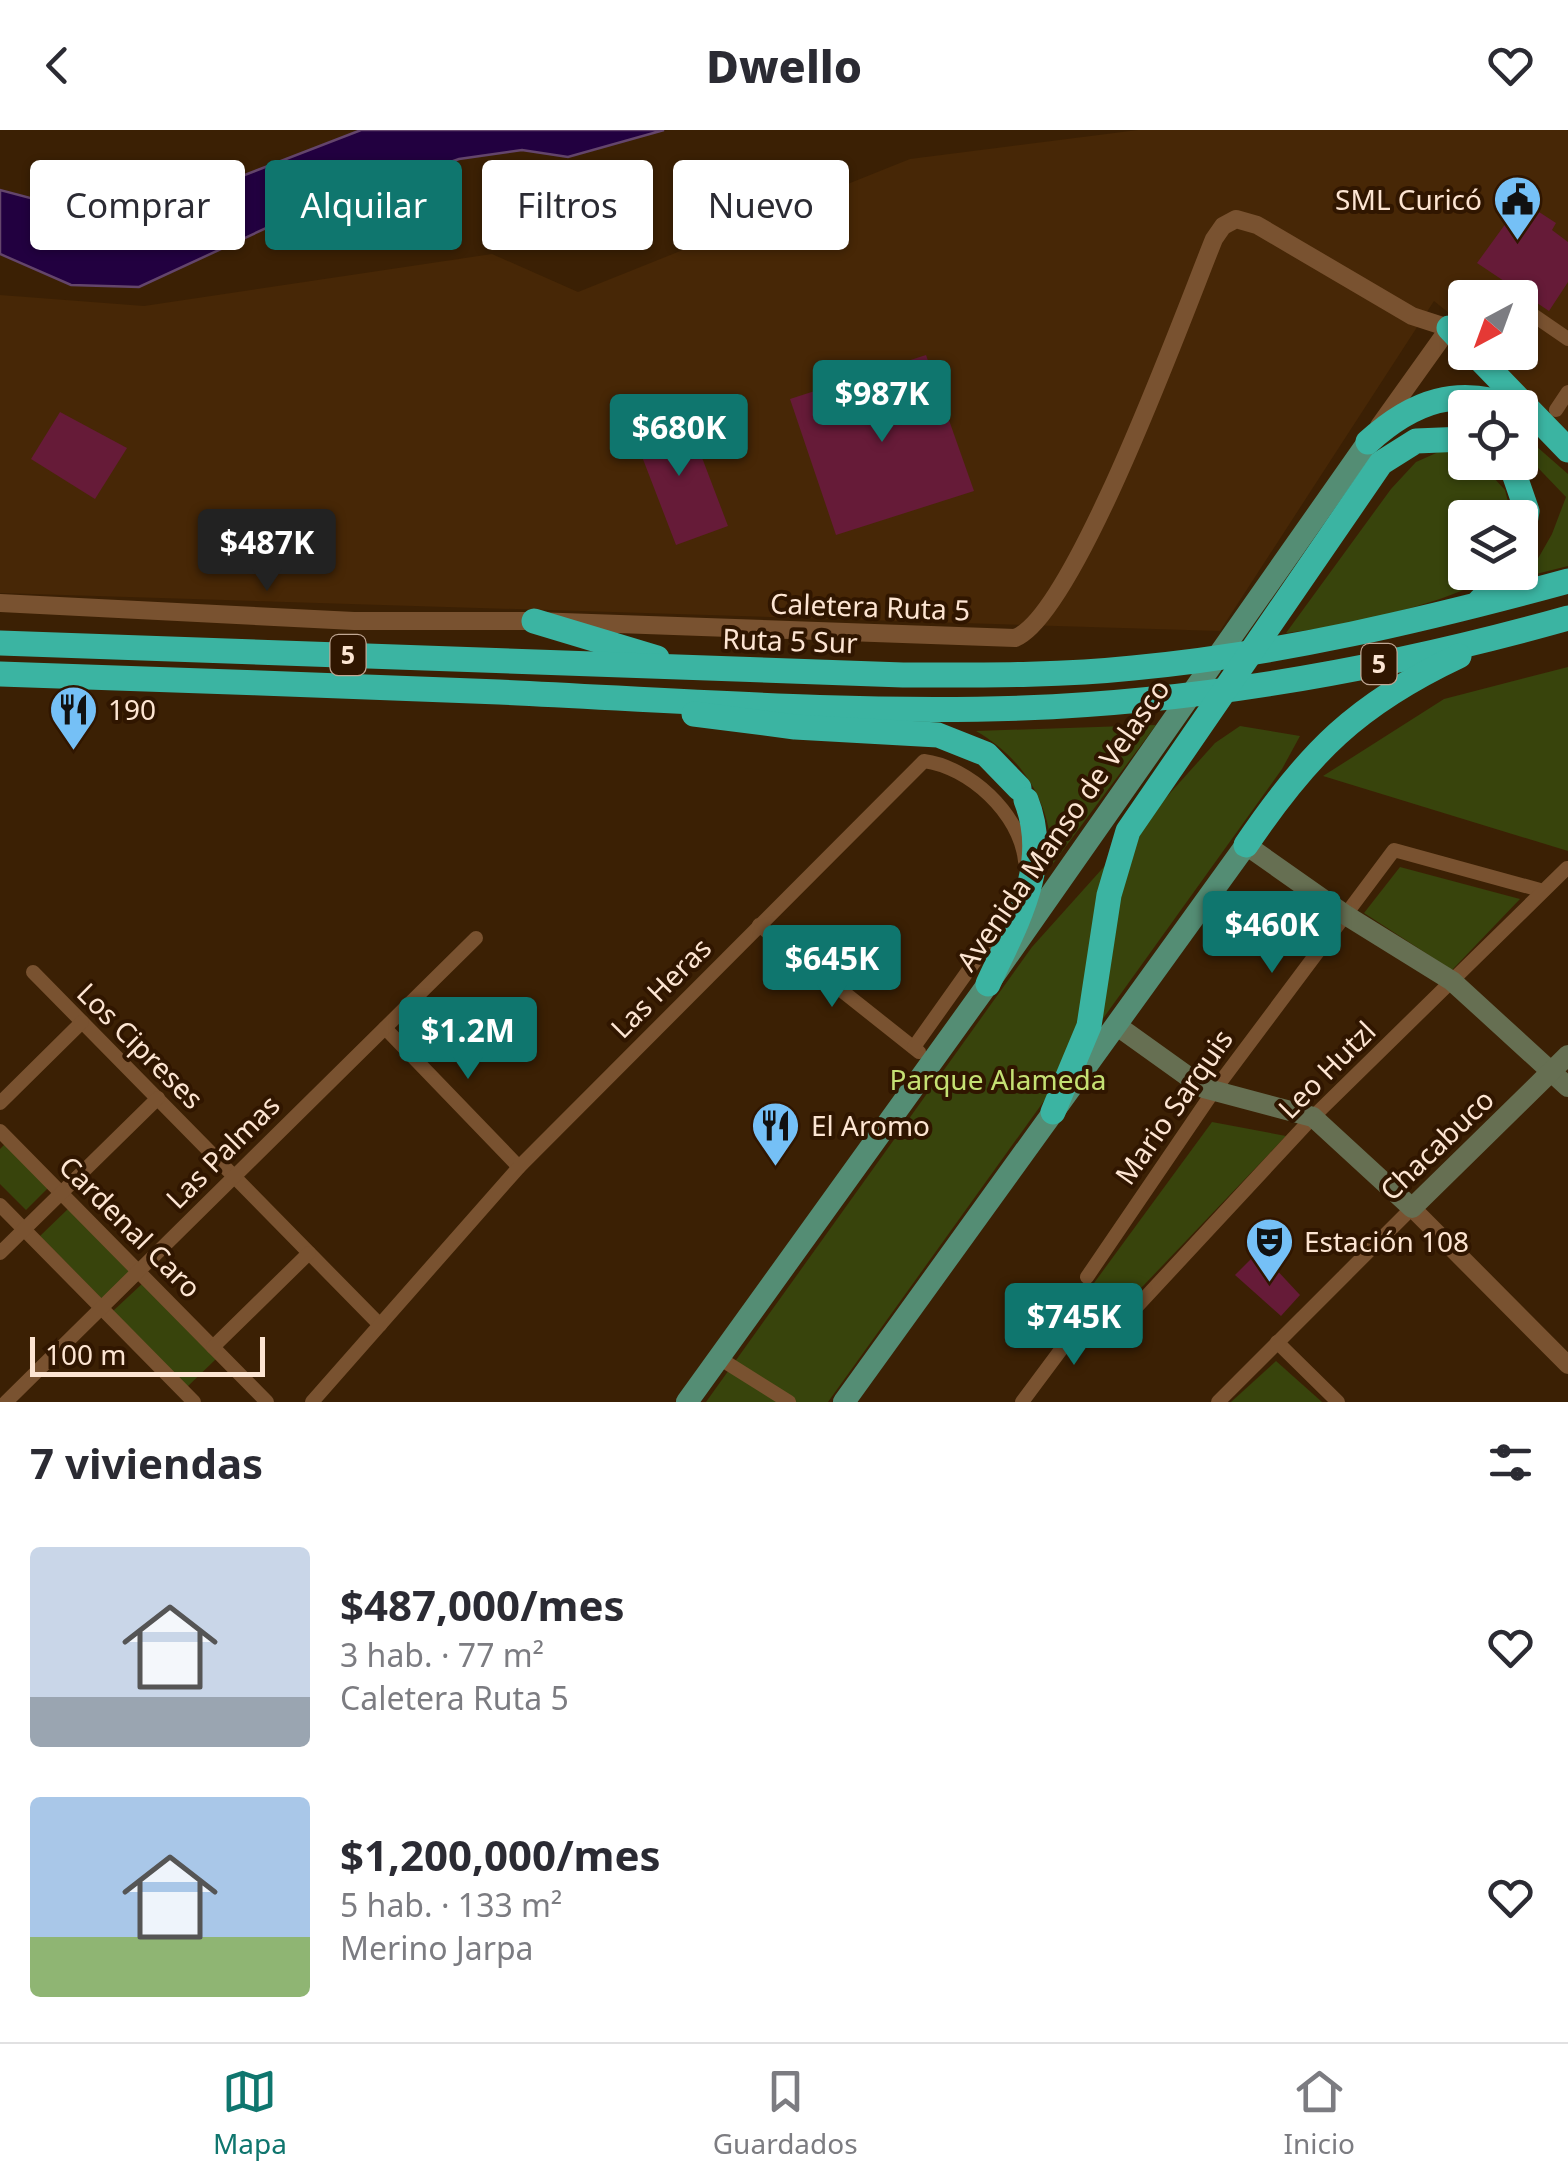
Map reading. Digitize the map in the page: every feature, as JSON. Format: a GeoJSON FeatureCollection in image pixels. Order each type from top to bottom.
{"type":"FeatureCollection","features":[{"type":"Feature","properties":{"kind":"highway"},"geometry":{"type":"LineString","coordinates":[[1491,370],[1511,390]]}},
{"type":"Feature","properties":{"kind":"highway"},"geometry":{"type":"LineString","coordinates":[[1368,442],[1401,415],[1433,399],[1448,398]]}},
{"type":"Feature","properties":{"kind":"highway"},"geometry":{"type":"LineString","coordinates":[[1538,418],[1568,450]]}},
{"type":"Feature","properties":{"kind":"highway"},"geometry":{"type":"LineString","coordinates":[[1053,1112],[1082,1050],[1109,895],[1123,844],[1137,815],[1381,463],[1416,441],[1448,439]]}},
{"type":"Feature","properties":{"kind":"highway","name":"Ruta 5 Sur"},"geometry":{"type":"LineString","coordinates":[[0,643],[973,675],[1161,666],[1287,648],[1452,613],[1568,582]]}},
{"type":"Feature","properties":{"kind":"highway"},"geometry":{"type":"LineString","coordinates":[[1452,613],[1494,590]]}},
{"type":"Feature","properties":{"kind":"highway","name":"5"},"geometry":{"type":"LineString","coordinates":[[0,674],[965,708],[1144,700],[1255,685],[1353,670],[1568,618]]}},
{"type":"Feature","properties":{"kind":"highway"},"geometry":{"type":"LineString","coordinates":[[534,621],[696,668]]}},
{"type":"Feature","properties":{"kind":"highway"},"geometry":{"type":"LineString","coordinates":[[1246,845],[1296,773],[1324,742],[1408,685],[1502,636]]}},
{"type":"Feature","properties":{"kind":"highway"},"geometry":{"type":"LineString","coordinates":[[580,696],[768,724],[938,735],[986,754],[1023,794],[1036,838],[1034,867],[1022,908],[988,984]]}},
{"type":"Feature","properties":{"kind":"highway"},"geometry":{"type":"LineString","coordinates":[[1092,1008],[1116,1025]]}},
{"type":"Feature","properties":{"kind":"main road","name":"Avenida Manso de Velasco"},"geometry":{"type":"LineString","coordinates":[[687,1402],[922,1055],[988,984],[1368,442]]}},
{"type":"Feature","properties":{"kind":"main road"},"geometry":{"type":"LineString","coordinates":[[844,1402],[1246,845],[1344,914],[1452,980],[1568,1088]]}},
{"type":"Feature","properties":{"kind":"main road"},"geometry":{"type":"LineString","coordinates":[[1116,1025],[1213,1092],[1313,1117],[1412,1208]]}},
{"type":"Feature","properties":{"kind":"main road","name":"Chacabuco"},"geometry":{"type":"LineString","coordinates":[[1412,1208],[1568,1055]]}},
{"type":"Feature","properties":{"kind":"street","name":"Caletera Ruta 5"},"geometry":{"type":"LineString","coordinates":[[0,603],[354,622],[534,621],[1015,638],[1037,625],[1065,582],[1136,432],[1223,226],[1236,220],[1251,222],[1412,316],[1448,324]]}},
{"type":"Feature","properties":{"kind":"street"},"geometry":{"type":"LineString","coordinates":[[1412,316],[1427,358]]}},
{"type":"Feature","properties":{"kind":"street"},"geometry":{"type":"LineString","coordinates":[[1538,318],[1568,339]]}},
{"type":"Feature","properties":{"kind":"street","name":"Avenida Manso de Velasco"},"geometry":{"type":"LineString","coordinates":[[1368,442],[1427,358],[1448,338]]}},
{"type":"Feature","properties":{"kind":"street"},"geometry":{"type":"LineString","coordinates":[[1538,408],[1568,392]]}},
{"type":"Feature","properties":{"kind":"street","name":"Las Heras"},"geometry":{"type":"LineString","coordinates":[[312,1402],[519,1166],[924,761],[950,764],[1002,809],[1017,830],[1025,866],[1015,905],[922,1055]]}},
{"type":"Feature","properties":{"kind":"street","name":"Mario Sarquis"},"geometry":{"type":"LineString","coordinates":[[1087,1276],[1213,1092],[1394,850],[1540,890]]}},
{"type":"Feature","properties":{"kind":"street","name":"Leo Hutzl"},"geometry":{"type":"LineString","coordinates":[[1130,1314],[1313,1117],[1540,890],[1567,868]]}},
{"type":"Feature","properties":{"kind":"street"},"geometry":{"type":"LineString","coordinates":[[759,925],[922,1055]]}},
{"type":"Feature","properties":{"kind":"street","name":"Las Palmas"},"geometry":{"type":"LineString","coordinates":[[4,1400],[476,938]]}},
{"type":"Feature","properties":{"kind":"street","name":"Los Cipreses"},"geometry":{"type":"LineString","coordinates":[[34,972],[380,1325]]}},
{"type":"Feature","properties":{"kind":"street"},"geometry":{"type":"LineString","coordinates":[[0,1103],[82,1022]]}},
{"type":"Feature","properties":{"kind":"street"},"geometry":{"type":"LineString","coordinates":[[385,1028],[519,1166]]}},
{"type":"Feature","properties":{"kind":"street"},"geometry":{"type":"LineString","coordinates":[[0,1254],[158,1098]]}},
{"type":"Feature","properties":{"kind":"street","name":"Cardenal Caro"},"geometry":{"type":"LineString","coordinates":[[0,1131],[267,1402]]}},
{"type":"Feature","properties":{"kind":"street"},"geometry":{"type":"LineString","coordinates":[[0,1204],[185,1399]]}},
{"type":"Feature","properties":{"kind":"street"},"geometry":{"type":"LineString","coordinates":[[1412,1208],[1568,1365]]}},
{"type":"Feature","properties":{"kind":"street","name":"Chacabuco"},"geometry":{"type":"LineString","coordinates":[[1218,1402],[1412,1208]]}},
{"type":"Feature","properties":{"kind":"street"},"geometry":{"type":"LineString","coordinates":[[213,1347],[309,1252]]}},
{"type":"Feature","properties":{"kind":"street"},"geometry":{"type":"LineString","coordinates":[[1022,1402],[1092,1308]]}},
{"type":"Feature","properties":{"kind":"street"},"geometry":{"type":"LineString","coordinates":[[1277,1342],[1338,1402]]}},
{"type":"Feature","properties":{"kind":"street"},"geometry":{"type":"LineString","coordinates":[[719,1358],[789,1402]]}},
{"type":"Feature","properties":{"kind":"shaded area"},"geometry":{"type":"Polygon","coordinates":[[[361,130],[664,130],[568,157],[522,150],[456,160],[283,160],[361,130]]]}},
{"type":"Feature","properties":{"kind":"shaded area"},"geometry":{"type":"Polygon","coordinates":[[[1138,130],[1568,130],[1568,434],[1538,403],[1538,390],[1526,390],[1506,370],[1538,370],[1538,280],[1448,280],[1448,312],[1434,301],[1220,631],[0,593],[0,295],[144,306],[492,254],[578,292],[683,250],[849,250],[849,183],[910,159],[1138,130]]]}},
{"type":"Feature","properties":{"kind":"shaded area"},"geometry":{"type":"Polygon","coordinates":[[[265,167],[265,229],[245,238],[245,175],[265,167]]]}},
{"type":"Feature","properties":{"kind":"shaded area"},"geometry":{"type":"Polygon","coordinates":[[[0,190],[30,198],[30,250],[219,250],[139,287],[71,285],[0,254],[0,190]]]}},
{"type":"Feature","properties":{"kind":"green space"},"geometry":{"type":"Polygon","coordinates":[[[1538,448],[1568,474],[1568,566],[1538,574],[1538,558],[1566,497],[1538,468],[1538,448]]]}},
{"type":"Feature","properties":{"kind":"green space"},"geometry":{"type":"Polygon","coordinates":[[[1448,451],[1448,480],[1496,480],[1505,490],[1508,500],[1448,500],[1448,590],[1462,590],[1363,620],[1286,633],[1391,489],[1416,462],[1448,451]]]}},
{"type":"Feature","properties":{"kind":"green space"},"geometry":{"type":"Polygon","coordinates":[[[1568,667],[1568,851],[1323,776],[1444,699],[1568,667]]]}},
{"type":"Feature","properties":{"kind":"green space"},"geometry":{"type":"Polygon","coordinates":[[[1156,725],[1052,865],[1048,824],[1033,787],[1009,756],[976,731],[1156,725]]]}},
{"type":"Feature","properties":{"kind":"green space","name":"Parque Alameda"},"geometry":{"type":"Polygon","coordinates":[[[1240,726],[1300,736],[1282,769],[828,1402],[706,1402],[1032,947],[1215,743],[1240,726]]]}},
{"type":"Feature","properties":{"kind":"green space"},"geometry":{"type":"Polygon","coordinates":[[[1400,867],[1520,899],[1452,970],[1364,913],[1400,867]]]}},
{"type":"Feature","properties":{"kind":"green space"},"geometry":{"type":"Polygon","coordinates":[[[1212,1122],[1286,1136],[1123,1307],[1094,1283],[1212,1122]]]}},
{"type":"Feature","properties":{"kind":"green space"},"geometry":{"type":"Polygon","coordinates":[[[7,1142],[50,1186],[26,1210],[0,1184],[0,1149],[7,1142]]]}},
{"type":"Feature","properties":{"kind":"green space"},"geometry":{"type":"Polygon","coordinates":[[[70,1207],[134,1274],[105,1302],[40,1236],[70,1207]]]}},
{"type":"Feature","properties":{"kind":"green space"},"geometry":{"type":"Polygon","coordinates":[[[143,1283],[216,1359],[187,1387],[113,1311],[143,1283]]]}},
{"type":"Feature","properties":{"kind":"green space"},"geometry":{"type":"Polygon","coordinates":[[[1276,1361],[1322,1402],[1231,1402],[1276,1361]]]}},
{"type":"Feature","properties":{"kind":"building"},"geometry":{"type":"Polygon","coordinates":[[[1522,201],[1556,223],[1552,230],[1568,242],[1568,282],[1549,311],[1538,304],[1538,280],[1502,280],[1477,263],[1522,201]]]}},
{"type":"Feature","properties":{"kind":"building"},"geometry":{"type":"Polygon","coordinates":[[[926,355],[974,491],[836,535],[790,399],[926,355]]]}},
{"type":"Feature","properties":{"kind":"building"},"geometry":{"type":"Polygon","coordinates":[[[60,412],[127,448],[95,499],[31,459],[60,412]]]}},
{"type":"Feature","properties":{"kind":"building"},"geometry":{"type":"Polygon","coordinates":[[[674,412],[684,438],[693,434],[728,526],[676,545],[631,428],[674,412]]]}},
{"type":"Feature","properties":{"kind":"building","name":"Estación 108"},"geometry":{"type":"Polygon","coordinates":[[[1259,1251],[1300,1295],[1281,1316],[1235,1275],[1259,1251]]]}},
{"type":"Feature","properties":{"kind":"place","name":"SML Curicó"},"geometry":{"type":"Point","coordinates":[1517,242]}},
{"type":"Feature","properties":{"kind":"place","name":"190"},"geometry":{"type":"Point","coordinates":[73,752]}},
{"type":"Feature","properties":{"kind":"place","name":"El Aromo"},"geometry":{"type":"Point","coordinates":[776,1168]}},
{"type":"Feature","properties":{"kind":"place","name":"Estación 108"},"geometry":{"type":"Point","coordinates":[1269,1284]}}]}
